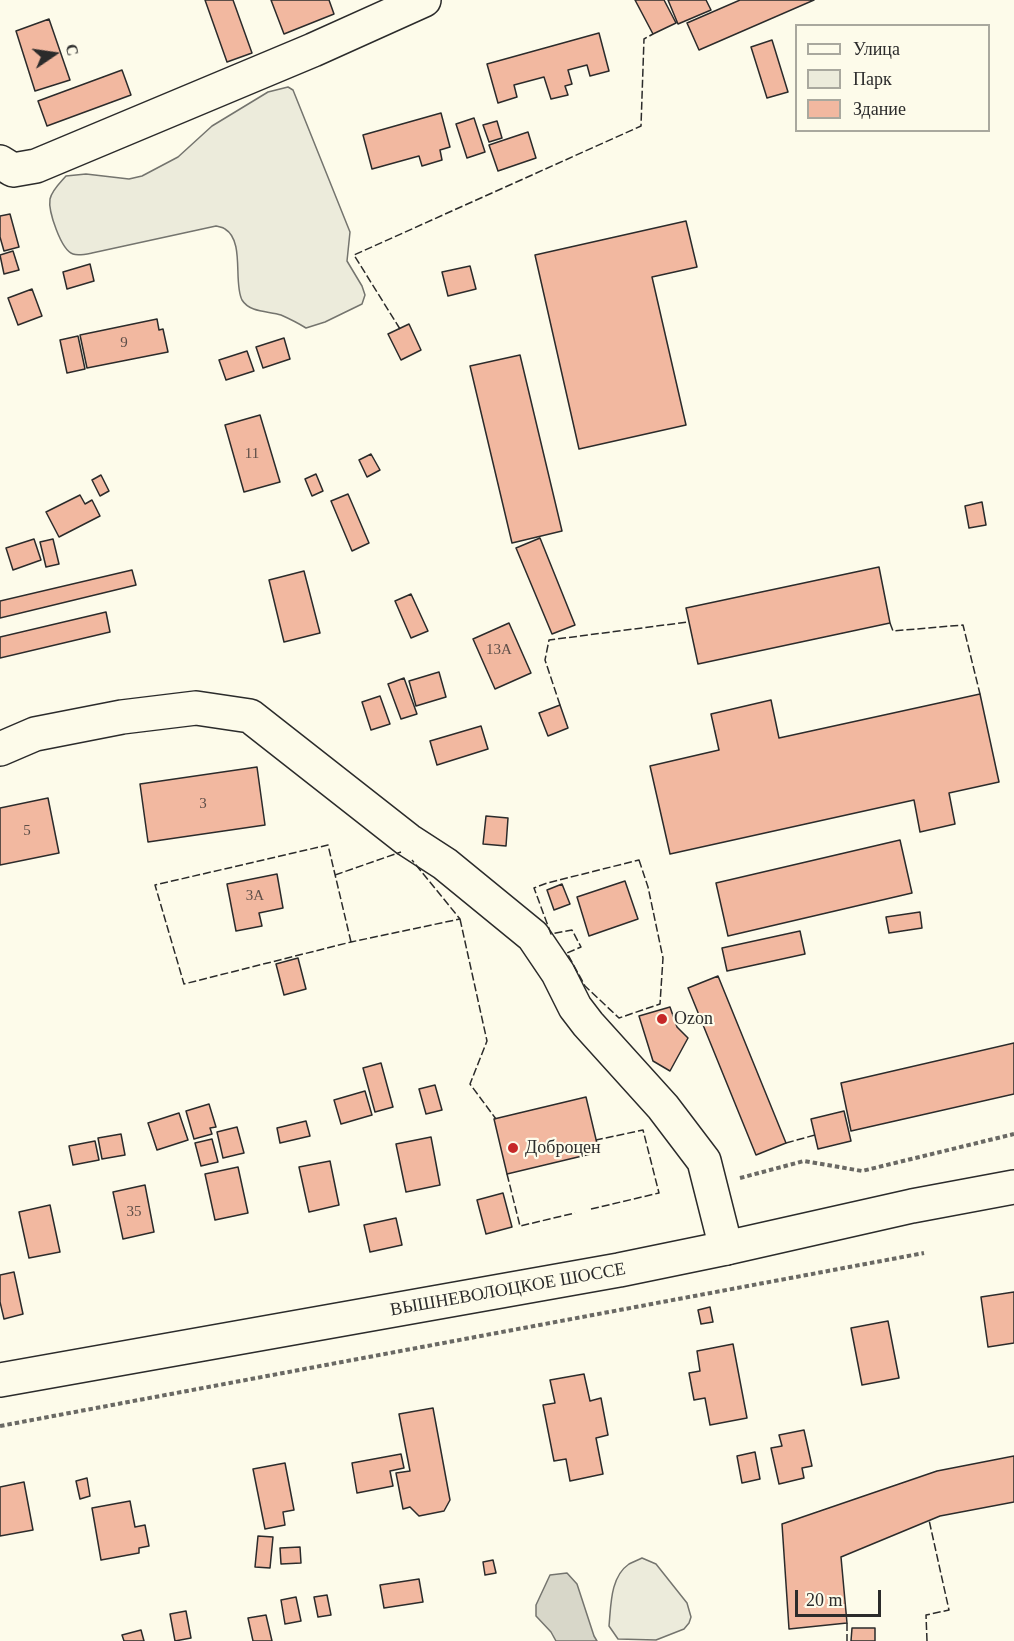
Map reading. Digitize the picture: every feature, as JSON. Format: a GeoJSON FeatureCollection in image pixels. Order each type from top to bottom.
{"type":"FeatureCollection","features":[{"type":"Feature","properties":{"kind":"main road"},"geometry":{"type":"LineString","coordinates":[[0,162],[13,170],[36,166],[313,51],[424,0]]}},
{"type":"Feature","properties":{"kind":"main road"},"geometry":{"type":"LineString","coordinates":[[0,749],[35,734],[122,717],[196,708],[250,716],[408,840],[445,864],[533,936],[558,973],[575,1007],[663,1107],[704,1161],[726,1248]]}},
{"type":"Feature","properties":{"kind":"main road","name":"ВЫШНЕВОЛОЦКОЕ ШОССЕ"},"geometry":{"type":"LineString","coordinates":[[0,1380],[619,1270],[1014,1186]]}},
{"type":"Feature","properties":{"kind":"path"},"geometry":{"type":"LineString","coordinates":[[710,1186],[804,1161],[862,1171],[1014,1134]]}},
{"type":"Feature","properties":{"kind":"path"},"geometry":{"type":"LineString","coordinates":[[0,1426],[924,1253]]}},
{"type":"Feature","properties":{"kind":"green space"},"geometry":{"type":"Polygon","coordinates":[[[288,87],[293,90],[350,232],[347,261],[362,286],[365,295],[362,304],[325,322],[306,328],[281,315],[250,307],[242,300],[240,293],[235,243],[231,235],[222,227],[216,226],[83,255],[68,251],[53,221],[50,205],[54,190],[66,176],[86,174],[129,179],[142,176],[178,157],[212,126],[268,92],[288,87]]]}},
{"type":"Feature","properties":{"kind":"green space"},"geometry":{"type":"Polygon","coordinates":[[[642,1558],[656,1564],[687,1603],[691,1617],[684,1629],[656,1640],[618,1639],[609,1626],[615,1584],[618,1576],[629,1564],[642,1558]]]}},
{"type":"Feature","properties":{"kind":"shaded area"},"geometry":{"type":"Polygon","coordinates":[[[567,1573],[577,1584],[597,1641],[556,1641],[536,1616],[536,1605],[550,1575],[567,1573]]]}},
{"type":"Feature","properties":{"kind":"building"},"geometry":{"type":"Polygon","coordinates":[[[205,0],[233,0],[252,53],[227,62],[205,0]]]}},
{"type":"Feature","properties":{"kind":"building"},"geometry":{"type":"Polygon","coordinates":[[[271,0],[329,0],[334,14],[284,34],[271,0]]]}},
{"type":"Feature","properties":{"kind":"building"},"geometry":{"type":"Polygon","coordinates":[[[635,0],[664,0],[676,23],[653,34],[635,0]]]}},
{"type":"Feature","properties":{"kind":"building"},"geometry":{"type":"Polygon","coordinates":[[[668,0],[706,0],[711,10],[678,24],[668,0]]]}},
{"type":"Feature","properties":{"kind":"building"},"geometry":{"type":"Polygon","coordinates":[[[740,0],[814,0],[699,50],[687,23],[740,0]]]}},
{"type":"Feature","properties":{"kind":"building"},"geometry":{"type":"Polygon","coordinates":[[[49,19],[70,80],[35,91],[16,31],[49,19]]]}},
{"type":"Feature","properties":{"kind":"building"},"geometry":{"type":"Polygon","coordinates":[[[599,33],[609,71],[590,76],[587,65],[568,70],[572,84],[565,86],[568,95],[551,99],[544,77],[514,85],[517,97],[498,103],[487,64],[599,33]]]}},
{"type":"Feature","properties":{"kind":"building"},"geometry":{"type":"Polygon","coordinates":[[[772,40],[788,92],[767,98],[751,47],[772,40]]]}},
{"type":"Feature","properties":{"kind":"building"},"geometry":{"type":"Polygon","coordinates":[[[122,70],[131,95],[47,126],[38,101],[122,70]]]}},
{"type":"Feature","properties":{"kind":"building"},"geometry":{"type":"Polygon","coordinates":[[[441,113],[450,147],[440,150],[442,160],[422,166],[419,156],[372,169],[363,135],[441,113]]]}},
{"type":"Feature","properties":{"kind":"building"},"geometry":{"type":"Polygon","coordinates":[[[474,118],[485,152],[467,158],[456,124],[474,118]]]}},
{"type":"Feature","properties":{"kind":"building"},"geometry":{"type":"Polygon","coordinates":[[[497,121],[502,138],[489,142],[483,125],[497,121]]]}},
{"type":"Feature","properties":{"kind":"building"},"geometry":{"type":"Polygon","coordinates":[[[528,132],[536,158],[498,171],[489,145],[528,132]]]}},
{"type":"Feature","properties":{"kind":"building"},"geometry":{"type":"Polygon","coordinates":[[[10,214],[19,247],[4,251],[0,237],[0,216],[10,214]]]}},
{"type":"Feature","properties":{"kind":"building"},"geometry":{"type":"Polygon","coordinates":[[[686,221],[697,267],[652,277],[686,425],[579,449],[535,255],[686,221]]]}},
{"type":"Feature","properties":{"kind":"building"},"geometry":{"type":"Polygon","coordinates":[[[13,251],[19,270],[4,274],[0,255],[13,251]]]}},
{"type":"Feature","properties":{"kind":"building"},"geometry":{"type":"Polygon","coordinates":[[[90,264],[94,281],[67,289],[63,272],[90,264]]]}},
{"type":"Feature","properties":{"kind":"building"},"geometry":{"type":"Polygon","coordinates":[[[470,266],[476,289],[448,296],[442,272],[470,266]]]}},
{"type":"Feature","properties":{"kind":"building"},"geometry":{"type":"Polygon","coordinates":[[[32,289],[42,316],[18,325],[8,298],[32,289]]]}},
{"type":"Feature","properties":{"kind":"building"},"geometry":{"type":"Polygon","coordinates":[[[157,319],[159,330],[163,329],[168,352],[87,368],[80,335],[157,319]]]}},
{"type":"Feature","properties":{"kind":"building"},"geometry":{"type":"Polygon","coordinates":[[[409,324],[421,350],[401,360],[388,334],[409,324]]]}},
{"type":"Feature","properties":{"kind":"building"},"geometry":{"type":"Polygon","coordinates":[[[78,336],[85,369],[67,373],[60,340],[78,336]]]}},
{"type":"Feature","properties":{"kind":"building"},"geometry":{"type":"Polygon","coordinates":[[[284,338],[290,359],[263,368],[256,347],[284,338]]]}},
{"type":"Feature","properties":{"kind":"building"},"geometry":{"type":"Polygon","coordinates":[[[247,351],[254,371],[226,380],[219,360],[247,351]]]}},
{"type":"Feature","properties":{"kind":"building"},"geometry":{"type":"Polygon","coordinates":[[[520,355],[562,531],[512,543],[470,366],[520,355]]]}},
{"type":"Feature","properties":{"kind":"building"},"geometry":{"type":"Polygon","coordinates":[[[260,415],[280,482],[244,492],[225,425],[260,415]]]}},
{"type":"Feature","properties":{"kind":"building"},"geometry":{"type":"Polygon","coordinates":[[[371,454],[380,470],[367,477],[359,460],[371,454]]]}},
{"type":"Feature","properties":{"kind":"building"},"geometry":{"type":"Polygon","coordinates":[[[316,474],[323,491],[312,496],[305,479],[316,474]]]}},
{"type":"Feature","properties":{"kind":"building"},"geometry":{"type":"Polygon","coordinates":[[[101,475],[109,491],[100,496],[92,480],[101,475]]]}},
{"type":"Feature","properties":{"kind":"building"},"geometry":{"type":"Polygon","coordinates":[[[348,494],[369,543],[352,551],[331,501],[348,494]]]}},
{"type":"Feature","properties":{"kind":"building"},"geometry":{"type":"Polygon","coordinates":[[[80,495],[85,504],[92,500],[100,516],[59,537],[46,512],[80,495]]]}},
{"type":"Feature","properties":{"kind":"building"},"geometry":{"type":"Polygon","coordinates":[[[982,502],[986,525],[969,528],[965,506],[982,502]]]}},
{"type":"Feature","properties":{"kind":"building"},"geometry":{"type":"Polygon","coordinates":[[[540,538],[575,625],[552,634],[516,548],[540,538]]]}},
{"type":"Feature","properties":{"kind":"building"},"geometry":{"type":"Polygon","coordinates":[[[34,539],[41,560],[13,570],[6,548],[34,539]]]}},
{"type":"Feature","properties":{"kind":"building"},"geometry":{"type":"Polygon","coordinates":[[[53,539],[59,564],[46,567],[40,542],[53,539]]]}},
{"type":"Feature","properties":{"kind":"building"},"geometry":{"type":"Polygon","coordinates":[[[879,567],[890,623],[698,664],[686,608],[879,567]]]}},
{"type":"Feature","properties":{"kind":"building"},"geometry":{"type":"Polygon","coordinates":[[[132,570],[136,585],[0,618],[0,601],[132,570]]]}},
{"type":"Feature","properties":{"kind":"building"},"geometry":{"type":"Polygon","coordinates":[[[304,571],[320,633],[284,642],[269,580],[304,571]]]}},
{"type":"Feature","properties":{"kind":"building"},"geometry":{"type":"Polygon","coordinates":[[[411,594],[428,631],[411,638],[395,601],[411,594]]]}},
{"type":"Feature","properties":{"kind":"building"},"geometry":{"type":"Polygon","coordinates":[[[106,612],[110,632],[0,658],[0,637],[106,612]]]}},
{"type":"Feature","properties":{"kind":"building"},"geometry":{"type":"Polygon","coordinates":[[[509,623],[531,673],[495,689],[473,639],[509,623]]]}},
{"type":"Feature","properties":{"kind":"building"},"geometry":{"type":"Polygon","coordinates":[[[439,672],[446,697],[416,706],[409,681],[439,672]]]}},
{"type":"Feature","properties":{"kind":"building"},"geometry":{"type":"Polygon","coordinates":[[[404,678],[417,714],[401,719],[388,684],[404,678]]]}},
{"type":"Feature","properties":{"kind":"building"},"geometry":{"type":"Polygon","coordinates":[[[980,694],[999,782],[949,793],[955,824],[920,832],[914,800],[670,854],[650,766],[719,750],[711,714],[771,700],[779,738],[980,694]]]}},
{"type":"Feature","properties":{"kind":"building"},"geometry":{"type":"Polygon","coordinates":[[[380,696],[390,724],[371,730],[362,702],[380,696]]]}},
{"type":"Feature","properties":{"kind":"building"},"geometry":{"type":"Polygon","coordinates":[[[560,705],[568,728],[548,736],[539,713],[560,705]]]}},
{"type":"Feature","properties":{"kind":"building"},"geometry":{"type":"Polygon","coordinates":[[[481,726],[488,749],[437,765],[430,741],[481,726]]]}},
{"type":"Feature","properties":{"kind":"building"},"geometry":{"type":"Polygon","coordinates":[[[257,767],[265,825],[148,842],[140,784],[257,767]]]}},
{"type":"Feature","properties":{"kind":"building"},"geometry":{"type":"Polygon","coordinates":[[[48,798],[59,853],[0,865],[0,808],[48,798]]]}},
{"type":"Feature","properties":{"kind":"building"},"geometry":{"type":"Polygon","coordinates":[[[486,816],[508,818],[506,846],[483,844],[486,816]]]}},
{"type":"Feature","properties":{"kind":"building"},"geometry":{"type":"Polygon","coordinates":[[[900,840],[912,893],[728,936],[716,883],[900,840]]]}},
{"type":"Feature","properties":{"kind":"building"},"geometry":{"type":"Polygon","coordinates":[[[277,874],[283,908],[259,913],[262,926],[236,931],[227,884],[277,874]]]}},
{"type":"Feature","properties":{"kind":"building"},"geometry":{"type":"Polygon","coordinates":[[[625,881],[638,919],[589,936],[577,897],[625,881]]]}},
{"type":"Feature","properties":{"kind":"building"},"geometry":{"type":"Polygon","coordinates":[[[562,884],[570,904],[554,910],[547,890],[562,884]]]}},
{"type":"Feature","properties":{"kind":"building"},"geometry":{"type":"Polygon","coordinates":[[[920,912],[922,928],[889,933],[886,917],[920,912]]]}},
{"type":"Feature","properties":{"kind":"building"},"geometry":{"type":"Polygon","coordinates":[[[800,931],[805,954],[727,971],[722,948],[800,931]]]}},
{"type":"Feature","properties":{"kind":"building"},"geometry":{"type":"Polygon","coordinates":[[[298,958],[306,989],[284,995],[276,964],[298,958]]]}},
{"type":"Feature","properties":{"kind":"building"},"geometry":{"type":"Polygon","coordinates":[[[718,976],[786,1143],[756,1155],[688,988],[718,976]]]}},
{"type":"Feature","properties":{"kind":"building"},"geometry":{"type":"Polygon","coordinates":[[[670,1007],[677,1027],[688,1038],[670,1071],[653,1061],[639,1016],[670,1007]]]}},
{"type":"Feature","properties":{"kind":"building"},"geometry":{"type":"Polygon","coordinates":[[[1014,1043],[1014,1094],[851,1131],[841,1083],[1014,1043]]]}},
{"type":"Feature","properties":{"kind":"building"},"geometry":{"type":"Polygon","coordinates":[[[381,1063],[393,1107],[375,1112],[363,1068],[381,1063]]]}},
{"type":"Feature","properties":{"kind":"building"},"geometry":{"type":"Polygon","coordinates":[[[435,1085],[442,1110],[426,1114],[419,1089],[435,1085]]]}},
{"type":"Feature","properties":{"kind":"building"},"geometry":{"type":"Polygon","coordinates":[[[365,1091],[372,1115],[341,1124],[334,1100],[365,1091]]]}},
{"type":"Feature","properties":{"kind":"building"},"geometry":{"type":"Polygon","coordinates":[[[586,1097],[599,1152],[507,1174],[494,1119],[586,1097]]]}},
{"type":"Feature","properties":{"kind":"building"},"geometry":{"type":"Polygon","coordinates":[[[209,1104],[216,1127],[210,1128],[212,1134],[194,1139],[186,1111],[209,1104]]]}},
{"type":"Feature","properties":{"kind":"building"},"geometry":{"type":"Polygon","coordinates":[[[844,1111],[851,1141],[818,1149],[811,1119],[844,1111]]]}},
{"type":"Feature","properties":{"kind":"building"},"geometry":{"type":"Polygon","coordinates":[[[179,1113],[188,1140],[157,1150],[148,1123],[179,1113]]]}},
{"type":"Feature","properties":{"kind":"building"},"geometry":{"type":"Polygon","coordinates":[[[306,1121],[310,1136],[280,1143],[277,1128],[306,1121]]]}},
{"type":"Feature","properties":{"kind":"building"},"geometry":{"type":"Polygon","coordinates":[[[237,1127],[244,1153],[223,1158],[217,1132],[237,1127]]]}},
{"type":"Feature","properties":{"kind":"building"},"geometry":{"type":"Polygon","coordinates":[[[121,1134],[125,1155],[102,1159],[98,1138],[121,1134]]]}},
{"type":"Feature","properties":{"kind":"building"},"geometry":{"type":"Polygon","coordinates":[[[431,1137],[440,1185],[406,1192],[396,1144],[431,1137]]]}},
{"type":"Feature","properties":{"kind":"building"},"geometry":{"type":"Polygon","coordinates":[[[212,1139],[218,1162],[201,1166],[195,1143],[212,1139]]]}},
{"type":"Feature","properties":{"kind":"building"},"geometry":{"type":"Polygon","coordinates":[[[95,1141],[99,1160],[73,1165],[69,1146],[95,1141]]]}},
{"type":"Feature","properties":{"kind":"building"},"geometry":{"type":"Polygon","coordinates":[[[330,1161],[339,1205],[309,1212],[299,1167],[330,1161]]]}},
{"type":"Feature","properties":{"kind":"building"},"geometry":{"type":"Polygon","coordinates":[[[238,1167],[248,1213],[215,1220],[205,1174],[238,1167]]]}},
{"type":"Feature","properties":{"kind":"building"},"geometry":{"type":"Polygon","coordinates":[[[145,1185],[154,1232],[123,1239],[113,1192],[145,1185]]]}},
{"type":"Feature","properties":{"kind":"building"},"geometry":{"type":"Polygon","coordinates":[[[503,1193],[512,1227],[486,1234],[477,1200],[503,1193]]]}},
{"type":"Feature","properties":{"kind":"building"},"geometry":{"type":"Polygon","coordinates":[[[50,1205],[60,1252],[29,1258],[19,1212],[50,1205]]]}},
{"type":"Feature","properties":{"kind":"building"},"geometry":{"type":"Polygon","coordinates":[[[396,1218],[402,1245],[370,1252],[364,1225],[396,1218]]]}},
{"type":"Feature","properties":{"kind":"building"},"geometry":{"type":"Polygon","coordinates":[[[14,1272],[23,1314],[4,1319],[0,1302],[0,1275],[14,1272]]]}},
{"type":"Feature","properties":{"kind":"building"},"geometry":{"type":"Polygon","coordinates":[[[1014,1292],[1014,1343],[988,1347],[981,1297],[1014,1292]]]}},
{"type":"Feature","properties":{"kind":"building"},"geometry":{"type":"Polygon","coordinates":[[[710,1307],[713,1322],[701,1324],[698,1310],[710,1307]]]}},
{"type":"Feature","properties":{"kind":"building"},"geometry":{"type":"Polygon","coordinates":[[[888,1321],[899,1378],[862,1385],[851,1328],[888,1321]]]}},
{"type":"Feature","properties":{"kind":"building"},"geometry":{"type":"Polygon","coordinates":[[[733,1344],[747,1418],[710,1425],[705,1398],[694,1400],[689,1373],[700,1371],[697,1351],[733,1344]]]}},
{"type":"Feature","properties":{"kind":"building"},"geometry":{"type":"Polygon","coordinates":[[[584,1374],[590,1401],[601,1398],[608,1435],[596,1438],[603,1474],[570,1481],[566,1459],[554,1461],[543,1405],[555,1403],[550,1380],[584,1374]]]}},
{"type":"Feature","properties":{"kind":"building"},"geometry":{"type":"Polygon","coordinates":[[[433,1408],[450,1500],[444,1511],[419,1516],[410,1507],[403,1509],[396,1473],[410,1471],[399,1414],[433,1408]]]}},
{"type":"Feature","properties":{"kind":"building"},"geometry":{"type":"Polygon","coordinates":[[[804,1430],[812,1466],[802,1468],[804,1478],[779,1484],[771,1448],[782,1446],[779,1435],[804,1430]]]}},
{"type":"Feature","properties":{"kind":"building"},"geometry":{"type":"Polygon","coordinates":[[[755,1452],[760,1479],[742,1483],[737,1456],[755,1452]]]}},
{"type":"Feature","properties":{"kind":"building"},"geometry":{"type":"Polygon","coordinates":[[[401,1454],[404,1468],[390,1471],[393,1486],[357,1493],[352,1463],[401,1454]]]}},
{"type":"Feature","properties":{"kind":"building"},"geometry":{"type":"Polygon","coordinates":[[[1014,1456],[1014,1502],[940,1516],[841,1557],[847,1623],[789,1629],[782,1524],[937,1471],[1014,1456]]]}},
{"type":"Feature","properties":{"kind":"building"},"geometry":{"type":"Polygon","coordinates":[[[285,1463],[294,1510],[283,1512],[285,1525],[265,1529],[253,1469],[285,1463]]]}},
{"type":"Feature","properties":{"kind":"building"},"geometry":{"type":"Polygon","coordinates":[[[87,1478],[90,1496],[80,1499],[76,1481],[87,1478]]]}},
{"type":"Feature","properties":{"kind":"building"},"geometry":{"type":"Polygon","coordinates":[[[24,1482],[33,1530],[0,1536],[0,1487],[24,1482]]]}},
{"type":"Feature","properties":{"kind":"building"},"geometry":{"type":"Polygon","coordinates":[[[130,1501],[135,1527],[145,1525],[149,1546],[139,1548],[139,1553],[101,1560],[92,1508],[130,1501]]]}},
{"type":"Feature","properties":{"kind":"building"},"geometry":{"type":"Polygon","coordinates":[[[258,1536],[273,1537],[270,1568],[255,1567],[258,1536]]]}},
{"type":"Feature","properties":{"kind":"building"},"geometry":{"type":"Polygon","coordinates":[[[300,1547],[301,1563],[281,1564],[280,1548],[300,1547]]]}},
{"type":"Feature","properties":{"kind":"building"},"geometry":{"type":"Polygon","coordinates":[[[493,1560],[496,1573],[485,1575],[483,1562],[493,1560]]]}},
{"type":"Feature","properties":{"kind":"building"},"geometry":{"type":"Polygon","coordinates":[[[419,1579],[423,1602],[384,1608],[380,1585],[419,1579]]]}},
{"type":"Feature","properties":{"kind":"building"},"geometry":{"type":"Polygon","coordinates":[[[327,1595],[331,1615],[318,1617],[314,1597],[327,1595]]]}},
{"type":"Feature","properties":{"kind":"building"},"geometry":{"type":"Polygon","coordinates":[[[296,1597],[301,1621],[285,1624],[281,1600],[296,1597]]]}},
{"type":"Feature","properties":{"kind":"building"},"geometry":{"type":"Polygon","coordinates":[[[186,1611],[191,1638],[175,1641],[170,1614],[186,1611]]]}},
{"type":"Feature","properties":{"kind":"building"},"geometry":{"type":"Polygon","coordinates":[[[266,1615],[272,1641],[253,1641],[248,1618],[266,1615]]]}},
{"type":"Feature","properties":{"kind":"building"},"geometry":{"type":"Polygon","coordinates":[[[852,1628],[875,1628],[875,1641],[851,1641],[852,1628]]]}},
{"type":"Feature","properties":{"kind":"building"},"geometry":{"type":"Polygon","coordinates":[[[141,1630],[144,1641],[124,1641],[122,1635],[141,1630]]]}},
{"type":"Feature","properties":{"kind":"fence"},"geometry":{"type":"LineString","coordinates":[[400,329],[354,255],[641,126],[644,39],[653,34]]}},
{"type":"Feature","properties":{"kind":"fence"},"geometry":{"type":"LineString","coordinates":[[560,705],[545,660],[549,640],[688,622]]}},
{"type":"Feature","properties":{"kind":"fence"},"geometry":{"type":"LineString","coordinates":[[890,623],[893,631],[963,625],[980,694]]}},
{"type":"Feature","properties":{"kind":"fence"},"geometry":{"type":"LineString","coordinates":[[351,942],[328,845],[155,885],[184,984],[351,942],[460,919],[412,860]]}},
{"type":"Feature","properties":{"kind":"fence"},"geometry":{"type":"LineString","coordinates":[[335,875],[401,852]]}},
{"type":"Feature","properties":{"kind":"fence"},"geometry":{"type":"LineString","coordinates":[[639,860],[648,887],[663,958],[660,1004],[619,1018],[585,986],[567,953],[581,947],[572,930],[551,934],[534,888],[639,860]]}},
{"type":"Feature","properties":{"kind":"fence"},"geometry":{"type":"LineString","coordinates":[[460,919],[487,1041],[470,1084],[496,1119]]}},
{"type":"Feature","properties":{"kind":"fence"},"geometry":{"type":"LineString","coordinates":[[591,1209],[659,1193],[643,1130],[596,1140]]}},
{"type":"Feature","properties":{"kind":"fence"},"geometry":{"type":"LineString","coordinates":[[786,1143],[815,1135]]}},
{"type":"Feature","properties":{"kind":"fence"},"geometry":{"type":"LineString","coordinates":[[507,1174],[520,1226],[575,1213]]}},
{"type":"Feature","properties":{"kind":"fence"},"geometry":{"type":"LineString","coordinates":[[927,1641],[926,1615],[949,1610],[929,1520]]}},
{"type":"Feature","properties":{"kind":"fence"},"geometry":{"type":"LineString","coordinates":[[847,1623],[847,1641]]}},
{"type":"Feature","properties":{"kind":"place","name":"Ozon"},"geometry":{"type":"Point","coordinates":[662,1019]}},
{"type":"Feature","properties":{"kind":"place","name":"Доброцен"},"geometry":{"type":"Point","coordinates":[513,1148]}}]}
